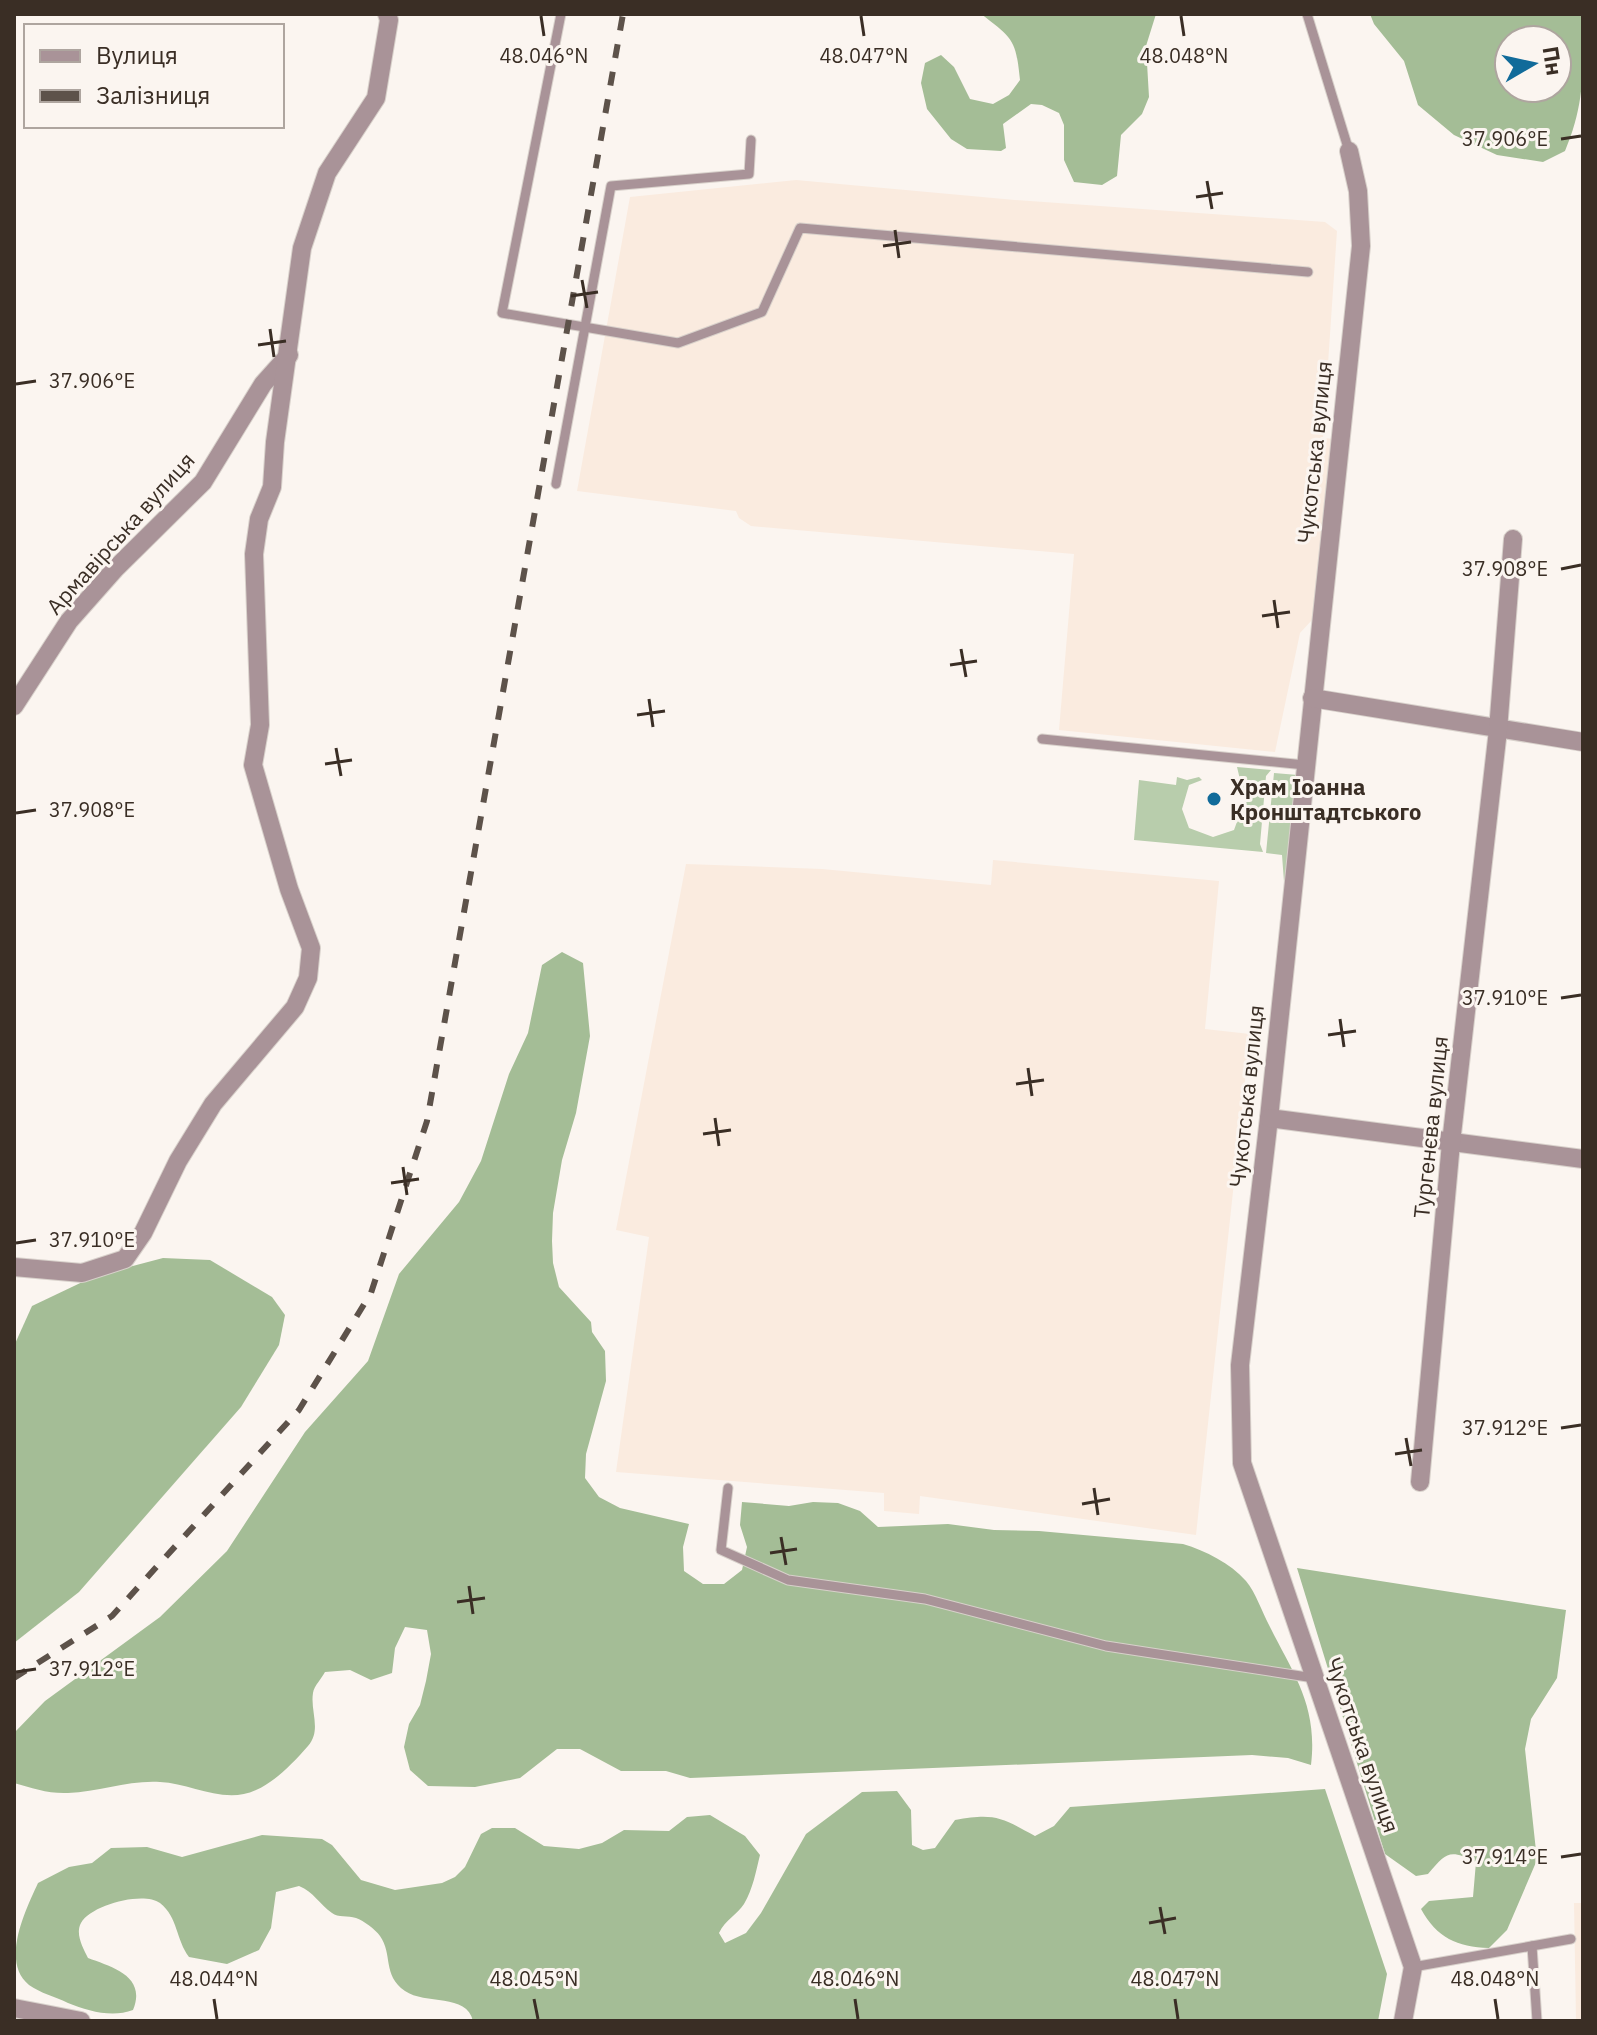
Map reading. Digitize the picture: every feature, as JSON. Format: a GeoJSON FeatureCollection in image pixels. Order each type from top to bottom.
{"type":"FeatureCollection","features":[{"type":"Feature","properties":{"kind":"street"},"geometry":{"type":"LineString","coordinates":[[14,1267],[82,1273],[125,1259],[143,1233],[178,1161],[213,1104],[295,1007],[308,978],[311,948],[289,889],[253,765],[260,725],[254,554],[259,519],[272,487],[275,442],[302,248],[327,173],[376,98],[389,20],[387,14]]}},
{"type":"Feature","properties":{"kind":"street","name":"Чукотська вулиця"},"geometry":{"type":"LineString","coordinates":[[1349,151],[1358,191],[1361,246],[1240,1365],[1242,1463],[1413,1967],[1403,2021]]}},
{"type":"Feature","properties":{"kind":"street","name":"Армавірська вулиця"},"geometry":{"type":"LineString","coordinates":[[14,706],[69,621],[115,569],[203,482],[263,384],[289,355]]}},
{"type":"Feature","properties":{"kind":"street","name":"Тургенєва вулиця"},"geometry":{"type":"LineString","coordinates":[[1420,1482],[1451,1143],[1498,730],[1513,539]]}},
{"type":"Feature","properties":{"kind":"street"},"geometry":{"type":"LineString","coordinates":[[1312,698],[1583,742]]}},
{"type":"Feature","properties":{"kind":"street"},"geometry":{"type":"LineString","coordinates":[[1269,1118],[1583,1159]]}},
{"type":"Feature","properties":{"kind":"street"},"geometry":{"type":"LineString","coordinates":[[14,2008],[81,2021]]}},
{"type":"Feature","properties":{"kind":"lane"},"geometry":{"type":"LineString","coordinates":[[561,14],[502,313],[678,343],[762,312],[800,228],[1308,272]]}},
{"type":"Feature","properties":{"kind":"lane"},"geometry":{"type":"LineString","coordinates":[[1307,14],[1349,151]]}},
{"type":"Feature","properties":{"kind":"lane"},"geometry":{"type":"LineString","coordinates":[[556,484],[611,186],[749,174],[751,140]]}},
{"type":"Feature","properties":{"kind":"lane"},"geometry":{"type":"LineString","coordinates":[[1042,739],[1305,765]]}},
{"type":"Feature","properties":{"kind":"lane"},"geometry":{"type":"LineString","coordinates":[[728,1488],[721,1550],[788,1580],[925,1599],[1106,1646],[1315,1678]]}},
{"type":"Feature","properties":{"kind":"lane"},"geometry":{"type":"LineString","coordinates":[[1413,1967],[1571,1939]]}},
{"type":"Feature","properties":{"kind":"lane"},"geometry":{"type":"LineString","coordinates":[[1532,1946],[1537,2021]]}},
{"type":"Feature","properties":{"kind":"shaded area"},"geometry":{"type":"Polygon","coordinates":[[[796,180],[1015,200],[1325,222],[1337,231],[1323,438],[1335,439],[1320,590],[1312,620],[1300,633],[1275,752],[1059,730],[1074,554],[751,526],[739,518],[736,511],[577,491],[630,197],[796,180]]]}},
{"type":"Feature","properties":{"kind":"shaded area"},"geometry":{"type":"Polygon","coordinates":[[[993,860],[1219,881],[1205,1029],[1250,1034],[1196,1535],[920,1496],[919,1514],[884,1511],[884,1493],[616,1472],[649,1237],[616,1230],[686,864],[822,869],[991,885],[993,860]]]}},
{"type":"Feature","properties":{"kind":"shaded area"},"geometry":{"type":"Polygon","coordinates":[[[1574,1903],[1583,1903],[1583,2021],[1576,2021],[1574,1903]]]}},
{"type":"Feature","properties":{"kind":"green space"},"geometry":{"type":"Polygon","coordinates":[[[981,14],[1156,14],[1146,46],[1149,97],[1142,114],[1121,135],[1117,176],[1102,185],[1074,182],[1064,160],[1064,125],[1059,113],[1042,105],[1031,104],[1003,124],[1006,148],[1001,151],[967,149],[951,139],[927,109],[921,83],[925,63],[941,55],[954,67],[970,99],[993,104],[1009,95],[1020,80],[1017,56],[1011,41],[981,14]]]}},
{"type":"Feature","properties":{"kind":"green space"},"geometry":{"type":"Polygon","coordinates":[[[1370,14],[1583,14],[1583,67],[1577,116],[1565,151],[1543,162],[1497,155],[1454,135],[1418,105],[1404,61],[1374,24],[1370,14]]]}},
{"type":"Feature","properties":{"kind":"green space"},"geometry":{"type":"Polygon","coordinates":[[[1237,767],[1271,770],[1266,776],[1260,844],[1263,852],[1134,840],[1139,780],[1176,785],[1177,777],[1187,780],[1199,777],[1202,780],[1189,785],[1182,809],[1189,828],[1213,837],[1234,830],[1245,800],[1237,767]]]}},
{"type":"Feature","properties":{"kind":"green space"},"geometry":{"type":"Polygon","coordinates":[[[1274,773],[1298,775],[1289,884],[1284,882],[1282,855],[1266,853],[1274,773]]]}},
{"type":"Feature","properties":{"kind":"green space"},"geometry":{"type":"Polygon","coordinates":[[[562,952],[583,963],[590,1036],[553,1213],[553,1263],[559,1287],[591,1322],[592,1332],[605,1351],[606,1381],[586,1454],[585,1478],[599,1497],[620,1508],[689,1524],[683,1547],[684,1571],[703,1584],[724,1584],[742,1570],[747,1547],[740,1525],[742,1502],[789,1506],[813,1502],[838,1503],[860,1511],[878,1527],[948,1524],[1192,1547],[1233,1569],[1253,1591],[1302,1692],[1311,1725],[1311,1765],[1288,1758],[1252,1755],[690,1778],[666,1771],[621,1771],[580,1749],[557,1749],[520,1778],[475,1787],[428,1786],[410,1770],[404,1747],[409,1724],[420,1705],[431,1654],[427,1630],[405,1627],[395,1648],[392,1673],[371,1680],[350,1670],[325,1672],[313,1693],[315,1727],[312,1740],[284,1771],[256,1790],[232,1795],[172,1783],[148,1782],[61,1793],[14,1783],[14,1733],[45,1701],[160,1617],[227,1551],[305,1432],[368,1361],[399,1274],[459,1202],[481,1161],[509,1074],[528,1033],[542,965],[562,952]]]}},
{"type":"Feature","properties":{"kind":"green space"},"geometry":{"type":"Polygon","coordinates":[[[163,1258],[210,1260],[272,1297],[285,1315],[279,1345],[241,1407],[79,1592],[14,1643],[14,1346],[32,1306],[95,1276],[163,1258]]]}},
{"type":"Feature","properties":{"kind":"green space"},"geometry":{"type":"Polygon","coordinates":[[[1297,1568],[1566,1610],[1557,1678],[1531,1719],[1525,1749],[1537,1860],[1507,1930],[1489,1948],[1467,1946],[1449,1939],[1434,1927],[1421,1909],[1429,1901],[1473,1897],[1476,1862],[1460,1855],[1449,1855],[1428,1874],[1416,1876],[1385,1854],[1297,1568]]]}},
{"type":"Feature","properties":{"kind":"green space"},"geometry":{"type":"Polygon","coordinates":[[[1325,1789],[1387,1974],[1378,2021],[473,2021],[463,2006],[405,1991],[393,1978],[384,1943],[375,1931],[356,1918],[334,1915],[309,1891],[299,1886],[276,1892],[271,1928],[259,1950],[227,1964],[189,1957],[170,1915],[160,1903],[152,1900],[130,1899],[87,1916],[79,1932],[88,1958],[116,1969],[131,1981],[136,1998],[133,2010],[92,2011],[43,1993],[29,1985],[16,1963],[18,1935],[38,1883],[69,1867],[92,1863],[111,1848],[147,1847],[182,1857],[262,1835],[322,1839],[332,1845],[361,1880],[395,1890],[442,1883],[455,1877],[465,1867],[481,1834],[492,1828],[515,1828],[544,1846],[579,1849],[602,1843],[624,1830],[669,1831],[687,1817],[710,1815],[745,1836],[760,1855],[747,1898],[719,1933],[725,1943],[746,1933],[761,1913],[806,1834],[862,1792],[897,1791],[911,1810],[912,1845],[923,1850],[935,1848],[955,1820],[968,1818],[997,1818],[1035,1836],[1054,1826],[1070,1807],[1325,1789]]]}},
{"type":"Feature","properties":{"kind":"railway"},"geometry":{"type":"LineString","coordinates":[[14,1678],[112,1616],[299,1410],[371,1293],[427,1121],[623,14]]}},
{"type":"Feature","properties":{"kind":"place","name":"Храм Іоанна Кронштадтського"},"geometry":{"type":"Point","coordinates":[1214,799]}}]}
